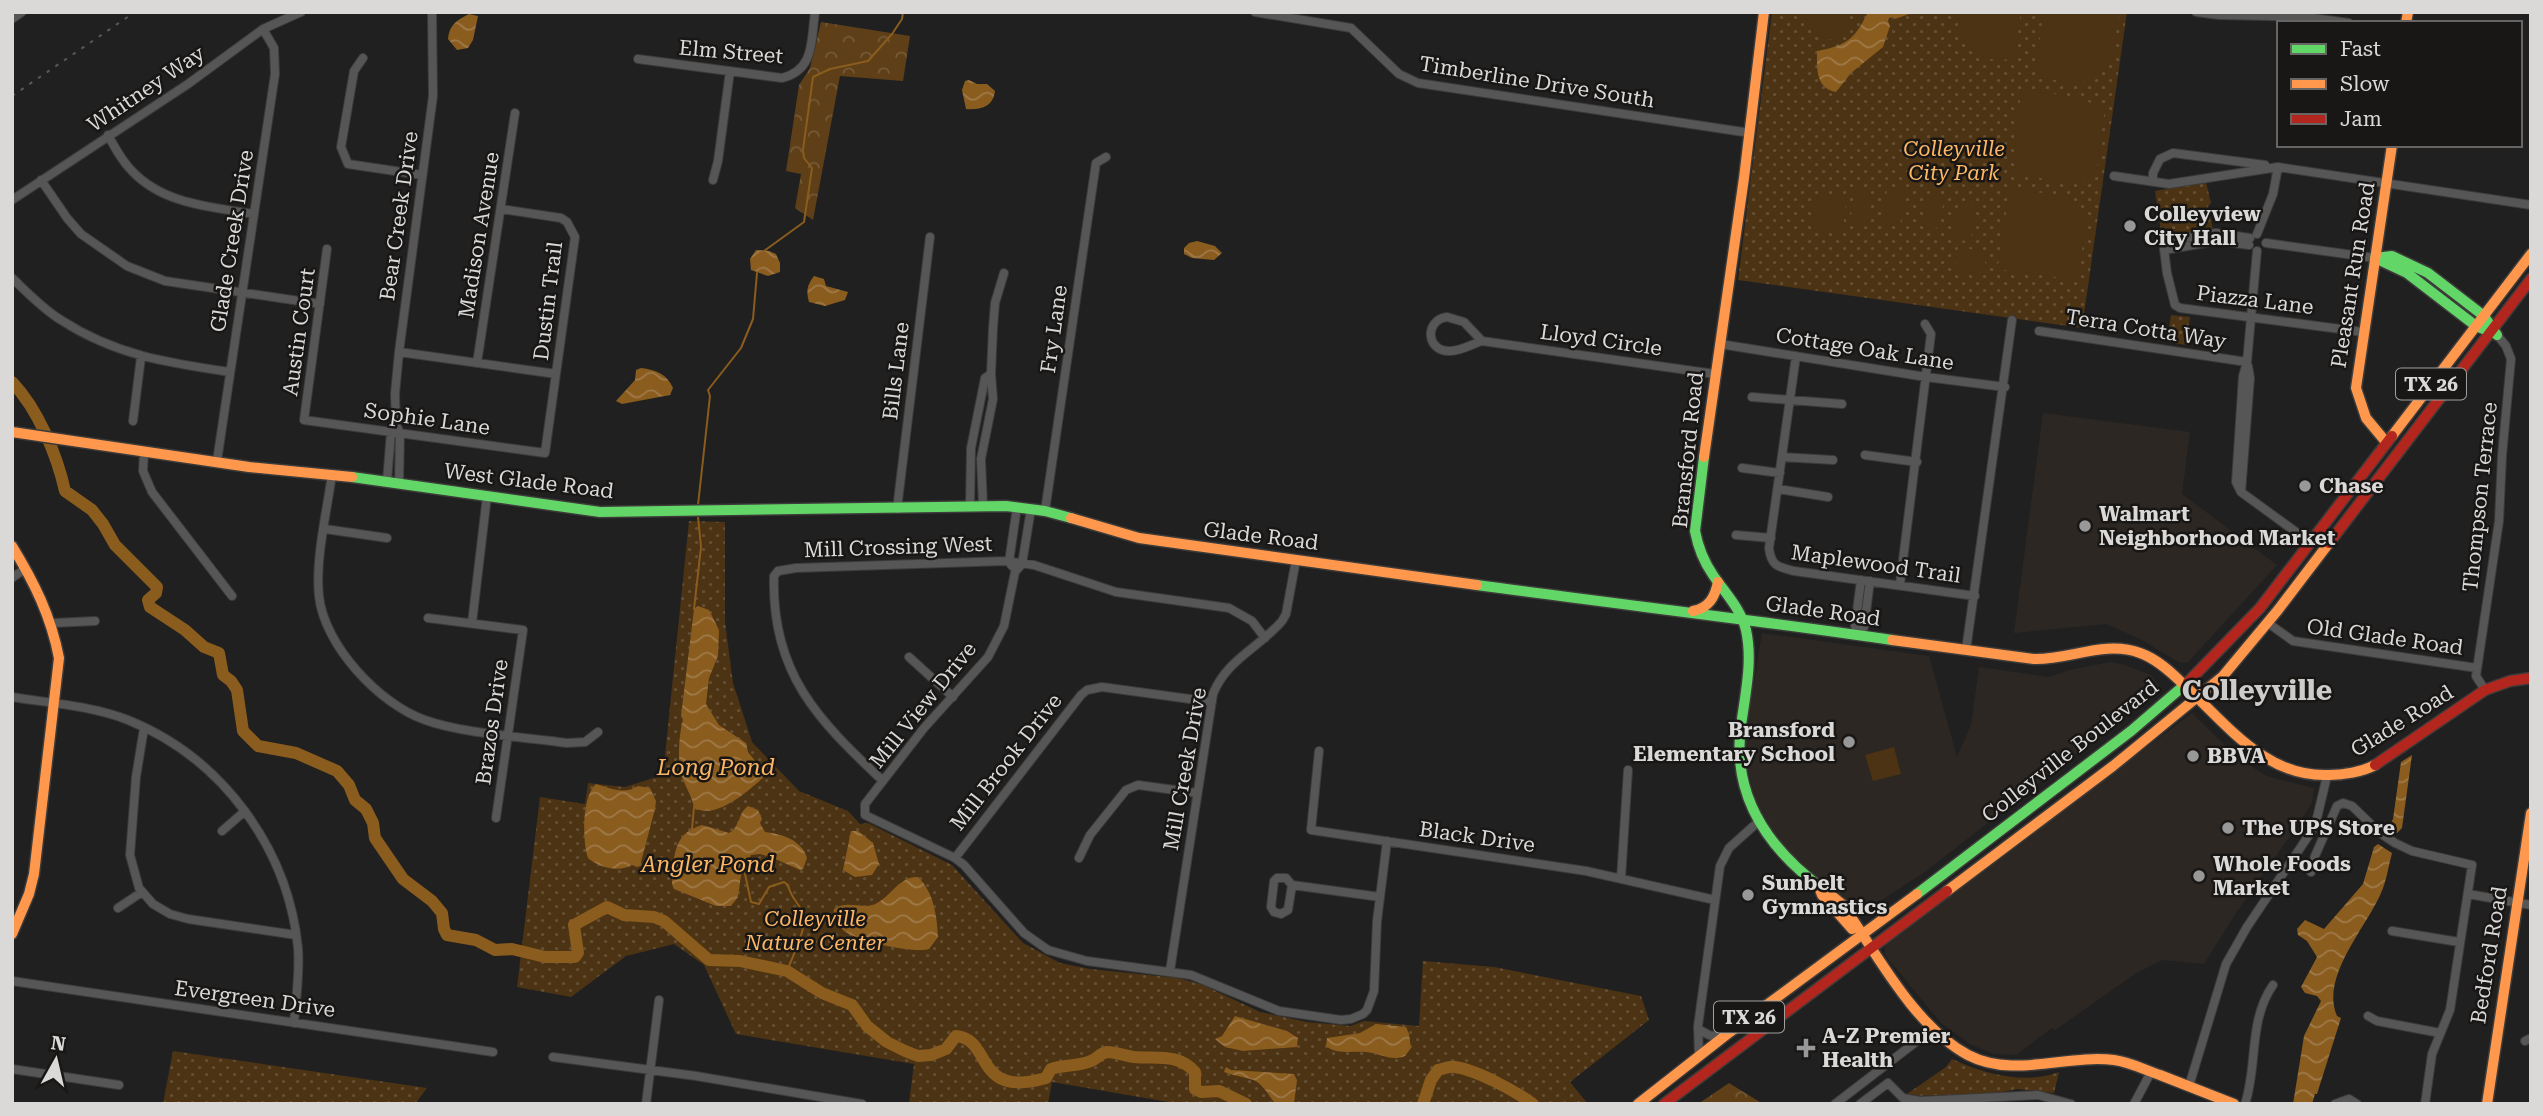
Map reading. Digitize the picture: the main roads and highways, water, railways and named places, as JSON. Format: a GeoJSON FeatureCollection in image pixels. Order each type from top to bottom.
{"type":"FeatureCollection","features":[{"type":"Feature","properties":{"kind":"main road","name":"Bransford Road"},"geometry":{"type":"LineString","coordinates":[[1764,12],[1695,531],[1702,555],[1743,620],[1748,644],[1749,661],[1738,745],[1740,767],[1751,808],[1758,822],[1786,858],[1843,905],[1934,1028],[1958,1049],[2013,1067],[2098,1059],[2126,1063],[2236,1104]]}},
{"type":"Feature","properties":{"kind":"main road","name":"Pleasant Run Road"},"geometry":{"type":"LineString","coordinates":[[2386,442],[2366,421],[2358,401],[2357,373],[2392,147]]}},
{"type":"Feature","properties":{"kind":"main road","name":"Colleyville Boulevard"},"geometry":{"type":"LineString","coordinates":[[1638,1104],[1648,1100],[1721,1038],[1863,935],[2049,794],[2131,731],[2185,685],[2260,608],[2531,254]]}},
{"type":"Feature","properties":{"kind":"main road"},"geometry":{"type":"LineString","coordinates":[[2375,258],[2392,256],[2428,273],[2484,316],[2493,332]]}},
{"type":"Feature","properties":{"kind":"main road"},"geometry":{"type":"LineString","coordinates":[[2375,258],[2407,273],[2476,326],[2493,332]]}},
{"type":"Feature","properties":{"kind":"main road","name":"Colleyville Boulevard"},"geometry":{"type":"LineString","coordinates":[[1664,1104],[2113,766],[2229,670],[2493,332],[2531,279]]}},
{"type":"Feature","properties":{"kind":"main road","name":"West Glade Road"},"geometry":{"type":"LineString","coordinates":[[18,433],[249,467],[332,474],[608,513],[983,506],[1045,511]]}},
{"type":"Feature","properties":{"kind":"main road","name":"Glade Road"},"geometry":{"type":"LineString","coordinates":[[1045,511],[1139,538],[2036,660],[2103,647],[2129,649],[2147,656],[2185,685],[2235,735],[2275,767],[2314,777],[2353,774],[2372,767],[2485,690],[2510,681],[2531,678]]}},
{"type":"Feature","properties":{"kind":"main road"},"geometry":{"type":"LineString","coordinates":[[12,546],[41,594],[53,623],[59,658],[34,874],[29,894],[12,934]]}},
{"type":"Feature","properties":{"kind":"main road"},"geometry":{"type":"LineString","coordinates":[[1684,612],[1701,610],[1709,604],[1716,596],[1718,582]]}},
{"type":"Feature","properties":{"kind":"main road"},"geometry":{"type":"LineString","coordinates":[[2049,794],[2058,806]]}},
{"type":"Feature","properties":{"kind":"main road","name":"Bedford Road"},"geometry":{"type":"LineString","coordinates":[[2487,1104],[2531,813]]}},
{"type":"Feature","properties":{"kind":"water"},"geometry":{"type":"Polygon","coordinates":[[[1868,12],[1915,12],[1895,19],[1889,18],[1890,26],[1883,47],[1851,73],[1836,92],[1829,90],[1819,76],[1817,51],[1835,47],[1848,40],[1859,29],[1868,12]]]}},
{"type":"Feature","properties":{"kind":"water"},"geometry":{"type":"Polygon","coordinates":[[[469,14],[478,16],[473,40],[468,48],[457,50],[448,39],[450,30],[457,21],[469,14]]]}},
{"type":"Feature","properties":{"kind":"water"},"geometry":{"type":"Polygon","coordinates":[[[965,81],[977,84],[987,84],[995,91],[989,104],[977,109],[966,109],[962,90],[965,81]]]}},
{"type":"Feature","properties":{"kind":"water"},"geometry":{"type":"Polygon","coordinates":[[[1197,241],[1215,246],[1222,253],[1214,260],[1192,258],[1184,254],[1184,248],[1189,243],[1197,241]]]}},
{"type":"Feature","properties":{"kind":"water"},"geometry":{"type":"Polygon","coordinates":[[[756,250],[776,254],[780,272],[768,276],[751,270],[750,259],[756,250]]]}},
{"type":"Feature","properties":{"kind":"water"},"geometry":{"type":"Polygon","coordinates":[[[814,276],[824,279],[826,286],[848,292],[845,300],[825,306],[809,302],[808,288],[814,276]]]}},
{"type":"Feature","properties":{"kind":"water"},"geometry":{"type":"Polygon","coordinates":[[[641,368],[664,376],[673,388],[670,395],[622,404],[616,401],[635,380],[636,370],[641,368]]]}},
{"type":"Feature","properties":{"kind":"water","name":"Long Pond"},"geometry":{"type":"Polygon","coordinates":[[[698,606],[709,610],[719,630],[718,656],[709,678],[706,704],[719,725],[746,743],[748,752],[765,776],[732,802],[703,811],[694,808],[680,771],[679,756],[694,609],[698,606]]]}},
{"type":"Feature","properties":{"kind":"water"},"geometry":{"type":"Polygon","coordinates":[[[2412,755],[2402,828],[2397,833],[2388,828],[2393,819],[2401,762],[2412,755]]]}},
{"type":"Feature","properties":{"kind":"water"},"geometry":{"type":"Polygon","coordinates":[[[596,784],[622,790],[638,786],[650,788],[656,801],[655,809],[640,866],[609,868],[588,858],[584,819],[588,798],[596,784]]]}},
{"type":"Feature","properties":{"kind":"water","name":"Angler Pond"},"geometry":{"type":"Polygon","coordinates":[[[748,806],[758,810],[765,832],[784,836],[801,847],[807,858],[803,869],[760,854],[751,855],[741,875],[738,897],[731,906],[716,906],[674,889],[674,857],[682,837],[702,825],[729,833],[748,806]]]}},
{"type":"Feature","properties":{"kind":"water"},"geometry":{"type":"Polygon","coordinates":[[[851,831],[858,831],[873,843],[879,864],[872,875],[855,877],[843,870],[851,831]]]}},
{"type":"Feature","properties":{"kind":"water"},"geometry":{"type":"Polygon","coordinates":[[[2378,844],[2392,853],[2387,875],[2374,907],[2339,969],[2333,1001],[2337,1016],[2341,1018],[2317,1094],[2312,1104],[2293,1104],[2304,1036],[2321,1001],[2317,996],[2305,993],[2301,987],[2317,957],[2307,941],[2298,935],[2297,929],[2305,920],[2324,929],[2363,884],[2374,847],[2378,844]]]}},
{"type":"Feature","properties":{"kind":"water"},"geometry":{"type":"Polygon","coordinates":[[[918,877],[928,890],[937,921],[938,937],[929,949],[899,948],[859,938],[843,930],[833,916],[834,909],[839,906],[872,905],[901,883],[918,877]]]}},
{"type":"Feature","properties":{"kind":"water"},"geometry":{"type":"Polygon","coordinates":[[[1235,1016],[1287,1031],[1298,1038],[1297,1047],[1243,1051],[1225,1047],[1215,1039],[1222,1036],[1235,1016]]]}},
{"type":"Feature","properties":{"kind":"water"},"geometry":{"type":"Polygon","coordinates":[[[1376,1024],[1406,1027],[1411,1048],[1405,1056],[1390,1058],[1366,1052],[1340,1052],[1326,1046],[1327,1038],[1360,1033],[1376,1024]]]}},
{"type":"Feature","properties":{"kind":"water"},"geometry":{"type":"Polygon","coordinates":[[[1226,1067],[1231,1070],[1294,1074],[1297,1080],[1294,1104],[1275,1104],[1258,1082],[1224,1072],[1226,1067]]]}},
{"type":"Feature","properties":{"kind":"waterway"},"geometry":{"type":"LineString","coordinates":[[764,251],[804,222],[812,168],[804,158],[803,150],[813,77],[830,69],[868,61],[892,34],[902,19],[903,12]]}},
{"type":"Feature","properties":{"kind":"waterway"},"geometry":{"type":"LineString","coordinates":[[698,505],[710,396],[708,390],[741,348],[753,319],[757,273]]}},
{"type":"Feature","properties":{"kind":"waterway"},"geometry":{"type":"LineString","coordinates":[[12,382],[30,405],[45,433],[65,491],[92,510],[115,545],[157,587],[156,593],[148,600],[150,607],[185,630],[204,647],[219,653],[223,675],[237,690],[243,731],[258,746],[296,753],[337,771],[349,785],[355,800],[366,809],[373,823],[375,838],[403,879],[432,901],[442,913],[447,935],[476,940],[495,950],[512,949],[545,957],[575,957],[578,953],[574,925],[607,907],[624,915],[654,917],[664,921],[709,960],[740,961],[787,971],[822,993],[852,1005],[867,1026],[887,1042],[918,1056],[931,1055],[946,1049],[956,1036],[975,1047],[995,1075],[1006,1081],[1023,1082],[1046,1078],[1051,1069],[1088,1062],[1107,1052],[1134,1057],[1174,1059],[1195,1072],[1195,1089],[1201,1092],[1219,1091],[1246,1104]]}},
{"type":"Feature","properties":{"kind":"waterway"},"geometry":{"type":"LineString","coordinates":[[694,609],[701,547],[698,517]]}},
{"type":"Feature","properties":{"kind":"waterway"},"geometry":{"type":"LineString","coordinates":[[692,829],[694,807]]}},
{"type":"Feature","properties":{"kind":"waterway"},"geometry":{"type":"LineString","coordinates":[[746,861],[745,874],[751,902],[759,904],[769,887],[784,882],[803,914],[801,934],[787,971]]}},
{"type":"Feature","properties":{"kind":"waterway"},"geometry":{"type":"LineString","coordinates":[[1423,1104],[1431,1080],[1438,1070],[1453,1067],[1485,1077],[1533,1104]]}},
{"type":"Feature","properties":{"kind":"railway"},"geometry":{"type":"LineString","coordinates":[[12,96],[135,12]]}},
{"type":"Feature","properties":{"kind":"place","name":"Colleyview City Hall"},"geometry":{"type":"Point","coordinates":[2130,226]}},
{"type":"Feature","properties":{"kind":"place","name":"Chase"},"geometry":{"type":"Point","coordinates":[2305,486]}},
{"type":"Feature","properties":{"kind":"place","name":"Walmart Neighborhood Market"},"geometry":{"type":"Point","coordinates":[2085,526]}},
{"type":"Feature","properties":{"kind":"place","name":"Bransford Elementary School"},"geometry":{"type":"Point","coordinates":[1849,742]}},
{"type":"Feature","properties":{"kind":"place","name":"BBVA"},"geometry":{"type":"Point","coordinates":[2193,756]}},
{"type":"Feature","properties":{"kind":"place","name":"The UPS Store"},"geometry":{"type":"Point","coordinates":[2228,828]}},
{"type":"Feature","properties":{"kind":"place","name":"Whole Foods Market"},"geometry":{"type":"Point","coordinates":[2199,876]}},
{"type":"Feature","properties":{"kind":"place","name":"Sunbelt Gymnastics"},"geometry":{"type":"Point","coordinates":[1748,895]}},
{"type":"Feature","properties":{"kind":"place","name":"A-Z Premier Health"},"geometry":{"type":"Point","coordinates":[1806,1048]}},
{"type":"Feature","properties":{"kind":"district","name":"Colleyville"},"geometry":{"type":"Point","coordinates":[2257,690]}},
{"type":"Feature","properties":{"kind":"park label","name":"Colleyville City Park"},"geometry":{"type":"Point","coordinates":[1954,161]}},
{"type":"Feature","properties":{"kind":"park label","name":"Colleyville Nature Center"},"geometry":{"type":"Point","coordinates":[815,931]}}]}
